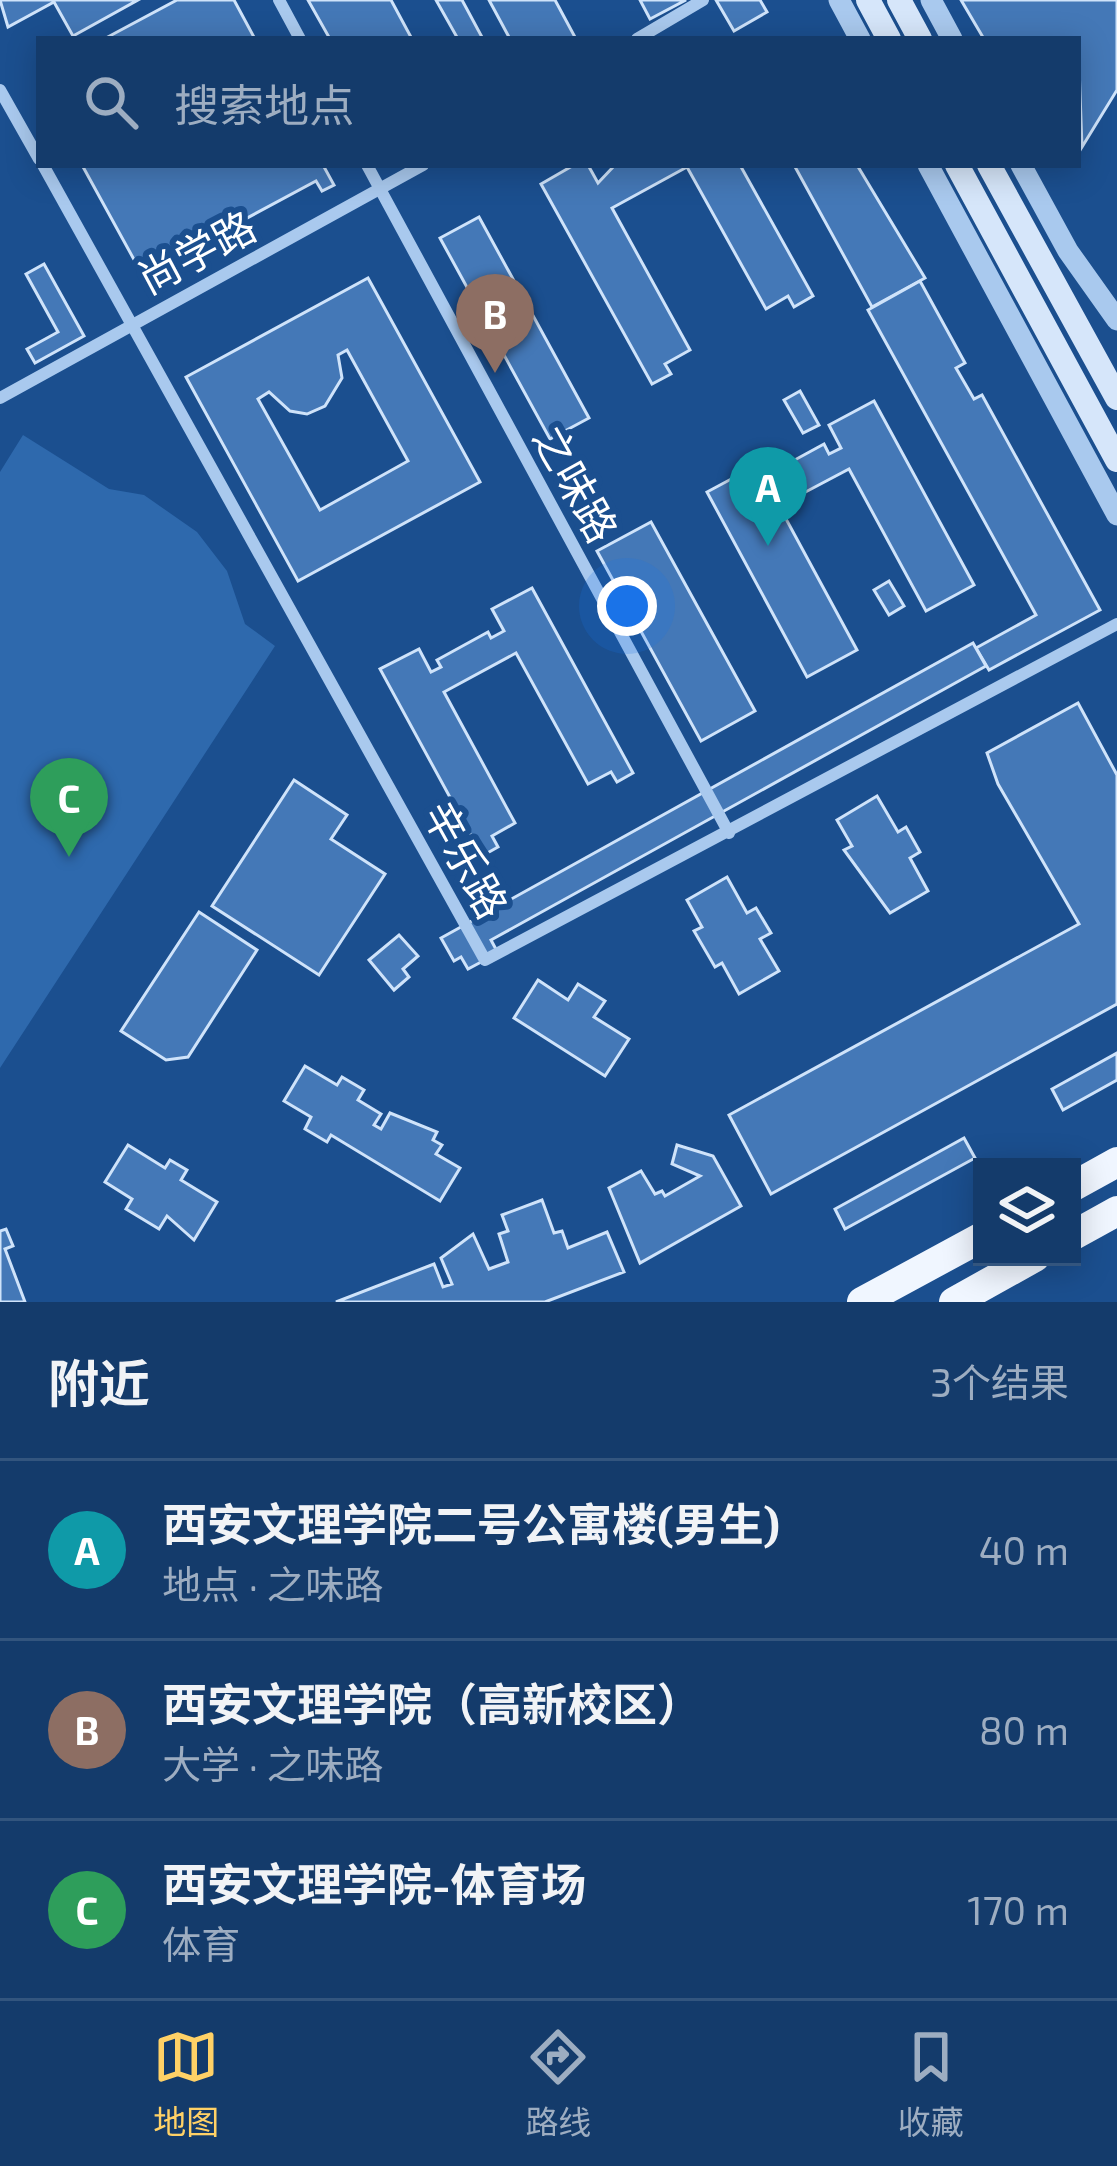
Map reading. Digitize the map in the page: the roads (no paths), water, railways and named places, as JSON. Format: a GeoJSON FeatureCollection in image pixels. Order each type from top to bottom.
{"type":"FeatureCollection","features":[{"type":"Feature","properties":{"kind":"main road"},"geometry":{"type":"LineString","coordinates":[[868,0],[887,36]]}},
{"type":"Feature","properties":{"kind":"main road"},"geometry":{"type":"LineString","coordinates":[[899,0],[918,36]]}},
{"type":"Feature","properties":{"kind":"main road"},"geometry":{"type":"LineString","coordinates":[[960,168],[1117,460]]}},
{"type":"Feature","properties":{"kind":"main road"},"geometry":{"type":"LineString","coordinates":[[991,168],[1117,398]]}},
{"type":"Feature","properties":{"kind":"main road"},"geometry":{"type":"LineString","coordinates":[[1081,1182],[1117,1162]]}},
{"type":"Feature","properties":{"kind":"main road"},"geometry":{"type":"LineString","coordinates":[[1081,1231],[1117,1211]]}},
{"type":"Feature","properties":{"kind":"main road"},"geometry":{"type":"LineString","coordinates":[[862,1302],[973,1242]]}},
{"type":"Feature","properties":{"kind":"main road"},"geometry":{"type":"LineString","coordinates":[[954,1302],[1019,1266]]}},
{"type":"Feature","properties":{"kind":"street"},"geometry":{"type":"LineString","coordinates":[[279,0],[298,36]]}},
{"type":"Feature","properties":{"kind":"street"},"geometry":{"type":"LineString","coordinates":[[642,36],[703,0]]}},
{"type":"Feature","properties":{"kind":"street"},"geometry":{"type":"LineString","coordinates":[[839,0],[858,36]]}},
{"type":"Feature","properties":{"kind":"street"},"geometry":{"type":"LineString","coordinates":[[931,0],[950,36]]}},
{"type":"Feature","properties":{"kind":"street","name":"辛乐路"},"geometry":{"type":"LineString","coordinates":[[0,90],[36,153]]}},
{"type":"Feature","properties":{"kind":"street","name":"辛乐路"},"geometry":{"type":"LineString","coordinates":[[44,168],[485,960],[1117,625]]}},
{"type":"Feature","properties":{"kind":"street","name":"之味路"},"geometry":{"type":"LineString","coordinates":[[369,168],[729,833]]}},
{"type":"Feature","properties":{"kind":"street","name":"尚学路"},"geometry":{"type":"LineString","coordinates":[[0,398],[418,168]]}},
{"type":"Feature","properties":{"kind":"street"},"geometry":{"type":"LineString","coordinates":[[930,168],[1117,515]]}},
{"type":"Feature","properties":{"kind":"street"},"geometry":{"type":"LineString","coordinates":[[1023,168],[1068,251],[1117,320]]}},
{"type":"Feature","properties":{"kind":"place","name":"西安文理学院（高新校区）"},"geometry":{"type":"Point","coordinates":[495,373]}},
{"type":"Feature","properties":{"kind":"place","name":"西安文理学院二号公寓楼(男生)"},"geometry":{"type":"Point","coordinates":[768,546]}},
{"type":"Feature","properties":{"kind":"place","name":"西安文理学院-体育场"},"geometry":{"type":"Point","coordinates":[69,857]}}]}
